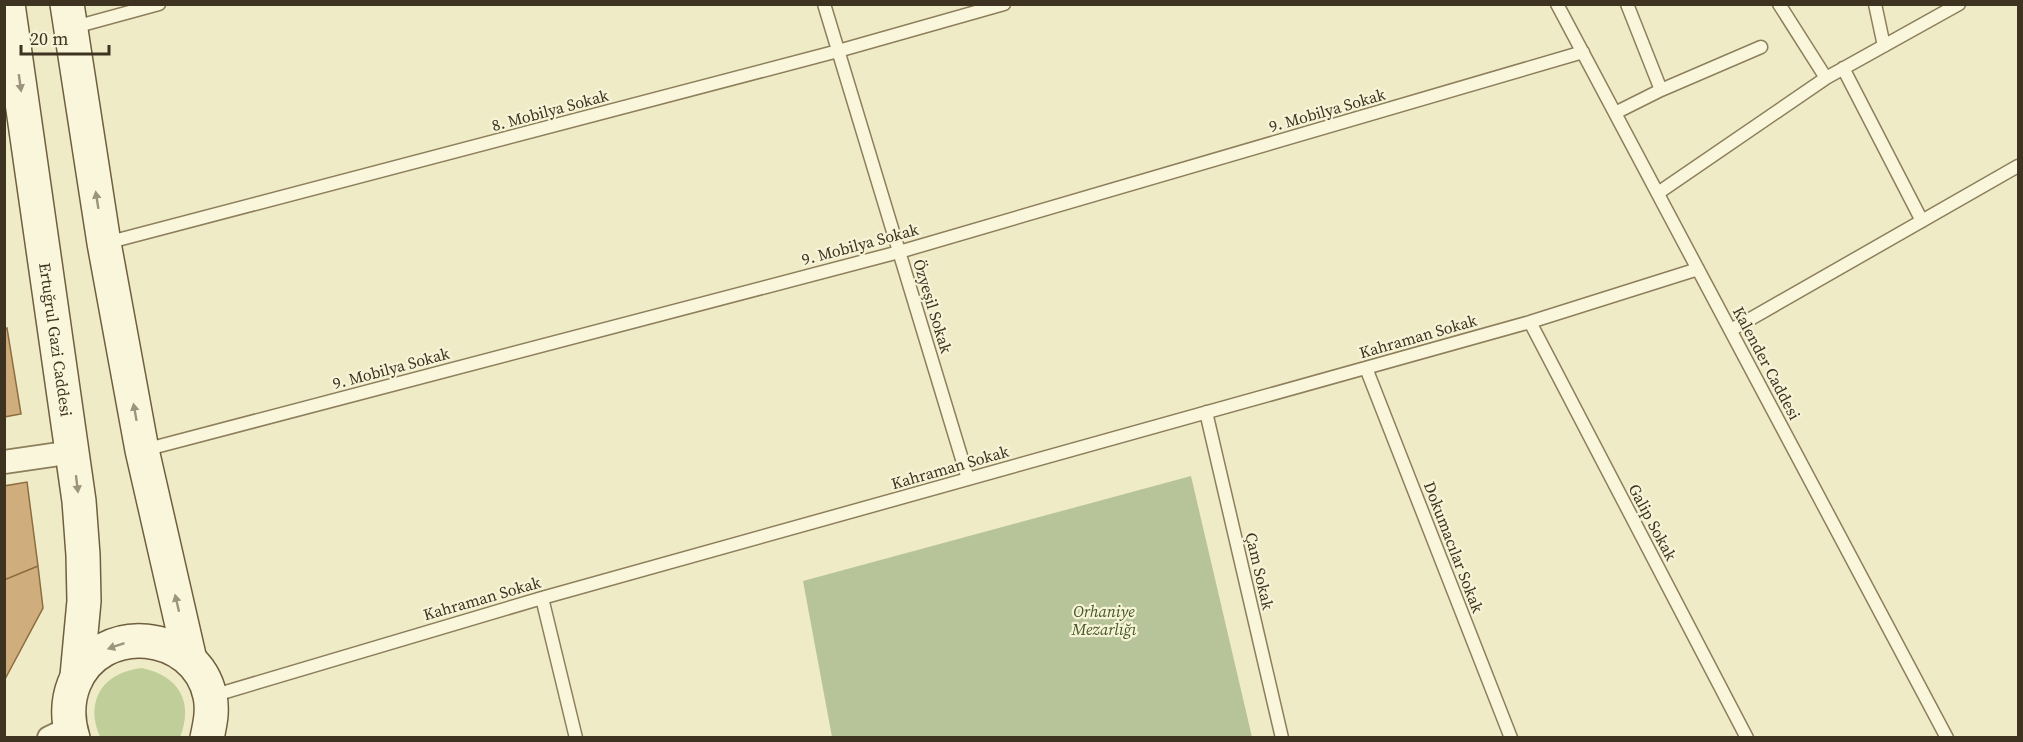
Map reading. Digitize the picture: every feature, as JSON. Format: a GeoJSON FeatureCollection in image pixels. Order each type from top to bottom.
{"type":"FeatureCollection","features":[{"type":"Feature","properties":{"kind":"main road","name":"Ertuğrul Gazi Caddesi"},"geometry":{"type":"LineString","coordinates":[[8,4],[80,501],[84,601],[77,676],[71,693],[64,734]]}},
{"type":"Feature","properties":{"kind":"main road"},"geometry":{"type":"LineString","coordinates":[[69,16],[104,243],[142,450],[190,660]]}},
{"type":"Feature","properties":{"kind":"main road"},"geometry":{"type":"LineString","coordinates":[[77,676],[91,659],[109,647],[130,641],[151,641],[172,647],[190,660],[202,677],[210,696],[211,717],[207,738]]}},
{"type":"Feature","properties":{"kind":"street"},"geometry":{"type":"LineString","coordinates":[[4,462],[73,452]]}},
{"type":"Feature","properties":{"kind":"lane"},"geometry":{"type":"LineString","coordinates":[[69,16],[159,4]]}},
{"type":"Feature","properties":{"kind":"lane","name":"Özyeşil Sokak"},"geometry":{"type":"LineString","coordinates":[[824,4],[968,479]]}},
{"type":"Feature","properties":{"kind":"lane","name":"8. Mobilya Sokak"},"geometry":{"type":"LineString","coordinates":[[104,243],[838,51],[1004,4]]}},
{"type":"Feature","properties":{"kind":"lane","name":"Kalender Caddesi"},"geometry":{"type":"LineString","coordinates":[[1557,4],[1947,738]]}},
{"type":"Feature","properties":{"kind":"lane"},"geometry":{"type":"LineString","coordinates":[[1627,4],[1661,90]]}},
{"type":"Feature","properties":{"kind":"lane"},"geometry":{"type":"LineString","coordinates":[[1779,4],[1826,78]]}},
{"type":"Feature","properties":{"kind":"lane"},"geometry":{"type":"LineString","coordinates":[[1875,4],[1884,46]]}},
{"type":"Feature","properties":{"kind":"lane"},"geometry":{"type":"LineString","coordinates":[[1658,193],[1826,78],[1959,4]]}},
{"type":"Feature","properties":{"kind":"lane"},"geometry":{"type":"LineString","coordinates":[[1615,113],[1661,90],[1761,47]]}},
{"type":"Feature","properties":{"kind":"lane","name":"9. Mobilya Sokak"},"geometry":{"type":"LineString","coordinates":[[142,450],[899,252],[1583,52]]}},
{"type":"Feature","properties":{"kind":"lane"},"geometry":{"type":"LineString","coordinates":[[1843,68],[1922,221]]}},
{"type":"Feature","properties":{"kind":"lane"},"geometry":{"type":"LineString","coordinates":[[1731,330],[2019,166]]}},
{"type":"Feature","properties":{"kind":"lane","name":"Kahraman Sokak"},"geometry":{"type":"LineString","coordinates":[[210,696],[542,598],[1530,322],[1698,269]]}},
{"type":"Feature","properties":{"kind":"lane","name":"Galip Sokak"},"geometry":{"type":"LineString","coordinates":[[1530,322],[1747,738]]}},
{"type":"Feature","properties":{"kind":"lane","name":"Dokumacılar Sokak"},"geometry":{"type":"LineString","coordinates":[[1366,368],[1511,738]]}},
{"type":"Feature","properties":{"kind":"lane","name":"Çam Sokak"},"geometry":{"type":"LineString","coordinates":[[1206,412],[1282,738]]}},
{"type":"Feature","properties":{"kind":"lane"},"geometry":{"type":"LineString","coordinates":[[542,598],[576,738]]}},
{"type":"Feature","properties":{"kind":"green space","name":"Orhaniye Mezarlığı"},"geometry":{"type":"Polygon","coordinates":[[[1191,476],[1252,737],[832,737],[803,581],[1191,476]]]}},
{"type":"Feature","properties":{"kind":"green space"},"geometry":{"type":"Polygon","coordinates":[[[142,668],[166,677],[180,692],[185,713],[180,737],[100,737],[94,712],[100,690],[117,675],[142,668]]]}},
{"type":"Feature","properties":{"kind":"building"},"geometry":{"type":"Polygon","coordinates":[[[7,328],[21,414],[4,417],[4,329],[7,328]]]}},
{"type":"Feature","properties":{"kind":"building"},"geometry":{"type":"Polygon","coordinates":[[[27,482],[38,566],[4,580],[4,486],[27,482]]]}},
{"type":"Feature","properties":{"kind":"building"},"geometry":{"type":"Polygon","coordinates":[[[38,566],[43,608],[4,681],[4,580],[38,566]]]}}]}
